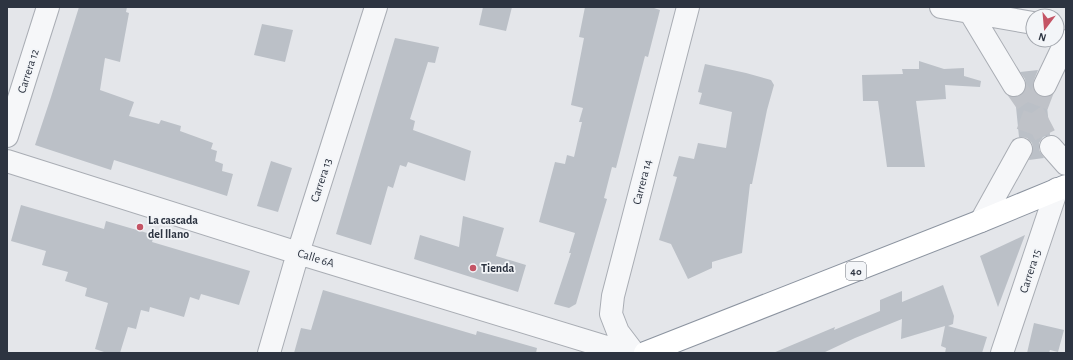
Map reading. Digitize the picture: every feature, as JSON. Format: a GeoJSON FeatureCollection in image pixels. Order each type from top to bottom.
{"type":"FeatureCollection","features":[{"type":"Feature","properties":{"kind":"highway","name":"40"},"geometry":{"type":"LineString","coordinates":[[645,353],[981,221],[1062,187]]}},
{"type":"Feature","properties":{"kind":"street","name":"Carrera 12"},"geometry":{"type":"LineString","coordinates":[[7,136],[48,7]]}},
{"type":"Feature","properties":{"kind":"street","name":"Carrera 13"},"geometry":{"type":"LineString","coordinates":[[269,353],[298,253],[376,7]]}},
{"type":"Feature","properties":{"kind":"street","name":"Carrera 14"},"geometry":{"type":"LineString","coordinates":[[634,353],[618,332],[611,314],[613,296],[688,7]]}},
{"type":"Feature","properties":{"kind":"street"},"geometry":{"type":"LineString","coordinates":[[941,7],[1025,22]]}},
{"type":"Feature","properties":{"kind":"street"},"geometry":{"type":"LineString","coordinates":[[970,12],[1014,85]]}},
{"type":"Feature","properties":{"kind":"street"},"geometry":{"type":"LineString","coordinates":[[1045,84],[1066,41]]}},
{"type":"Feature","properties":{"kind":"street"},"geometry":{"type":"LineString","coordinates":[[1051,147],[1066,164]]}},
{"type":"Feature","properties":{"kind":"street"},"geometry":{"type":"LineString","coordinates":[[981,221],[1021,149]]}},
{"type":"Feature","properties":{"kind":"street","name":"Calle 6A"},"geometry":{"type":"LineString","coordinates":[[7,161],[298,253],[626,353]]}},
{"type":"Feature","properties":{"kind":"street","name":"Carrera 15"},"geometry":{"type":"LineString","coordinates":[[1002,353],[1062,187]]}},
{"type":"Feature","properties":{"kind":"building"},"geometry":{"type":"Polygon","coordinates":[[[79,7],[127,7],[126,12],[129,13],[120,62],[105,58],[100,90],[134,102],[129,116],[159,124],[161,120],[181,126],[180,131],[213,143],[211,149],[217,151],[215,161],[223,164],[222,171],[233,174],[227,196],[114,160],[111,170],[35,145],[79,7]]]}},
{"type":"Feature","properties":{"kind":"building"},"geometry":{"type":"Polygon","coordinates":[[[483,7],[512,7],[506,31],[479,25],[483,7]]]}},
{"type":"Feature","properties":{"kind":"building"},"geometry":{"type":"Polygon","coordinates":[[[585,7],[651,7],[660,10],[648,57],[645,56],[616,168],[612,167],[604,198],[607,199],[576,304],[569,308],[554,304],[571,253],[569,253],[575,233],[539,222],[555,162],[565,164],[567,155],[574,157],[582,122],[579,122],[583,108],[571,105],[584,38],[579,37],[585,7]]]}},
{"type":"Feature","properties":{"kind":"building"},"geometry":{"type":"Polygon","coordinates":[[[262,24],[293,30],[285,62],[254,55],[262,24]]]}},
{"type":"Feature","properties":{"kind":"building"},"geometry":{"type":"Polygon","coordinates":[[[395,38],[439,47],[435,63],[428,62],[410,119],[415,121],[413,130],[471,151],[465,181],[408,162],[406,167],[400,165],[393,188],[388,186],[371,245],[336,234],[395,38]]]}},
{"type":"Feature","properties":{"kind":"building"},"geometry":{"type":"Polygon","coordinates":[[[919,61],[944,69],[964,68],[964,76],[981,81],[980,87],[945,85],[946,99],[916,101],[925,167],[887,167],[878,101],[863,101],[862,75],[903,74],[902,69],[919,69],[919,61]]]}},
{"type":"Feature","properties":{"kind":"building"},"geometry":{"type":"Polygon","coordinates":[[[705,64],[771,80],[774,85],[767,110],[752,184],[750,184],[742,253],[712,262],[712,268],[688,279],[671,244],[659,240],[677,177],[673,176],[679,156],[694,159],[698,143],[726,148],[732,112],[699,104],[702,93],[698,92],[705,64]]]}},
{"type":"Feature","properties":{"kind":"building"},"geometry":{"type":"Polygon","coordinates":[[[1038,70],[1033,86],[1035,92],[1039,96],[1046,97],[1050,135],[1043,137],[1039,143],[1039,150],[1044,158],[1029,160],[1033,148],[1032,143],[1027,138],[1019,137],[1015,97],[1021,95],[1025,91],[1025,79],[1020,72],[1038,70]]]}},
{"type":"Feature","properties":{"kind":"building"},"geometry":{"type":"Polygon","coordinates":[[[271,161],[292,168],[278,212],[257,206],[271,161]]]}},
{"type":"Feature","properties":{"kind":"building"},"geometry":{"type":"Polygon","coordinates":[[[21,205],[104,229],[106,221],[154,235],[152,242],[250,271],[239,305],[201,294],[199,300],[190,297],[184,317],[150,307],[149,312],[141,310],[136,329],[128,327],[120,353],[107,353],[95,349],[108,303],[85,296],[87,288],[65,281],[68,272],[42,265],[46,251],[11,241],[21,205]]]}},
{"type":"Feature","properties":{"kind":"building"},"geometry":{"type":"Polygon","coordinates":[[[463,216],[504,228],[496,256],[526,265],[518,292],[414,259],[420,235],[459,247],[463,216]]]}},
{"type":"Feature","properties":{"kind":"building"},"geometry":{"type":"Polygon","coordinates":[[[1025,235],[998,307],[980,256],[1025,235]]]}},
{"type":"Feature","properties":{"kind":"building"},"geometry":{"type":"Polygon","coordinates":[[[943,285],[954,316],[953,324],[948,326],[987,337],[982,353],[945,353],[946,348],[941,346],[945,326],[901,339],[902,319],[823,353],[773,353],[835,327],[834,330],[880,311],[880,300],[902,291],[902,302],[943,285]]]}},
{"type":"Feature","properties":{"kind":"building"},"geometry":{"type":"Polygon","coordinates":[[[323,290],[476,335],[477,331],[537,348],[536,353],[294,353],[301,328],[311,330],[323,290]]]}},
{"type":"Feature","properties":{"kind":"building"},"geometry":{"type":"Polygon","coordinates":[[[1034,323],[1064,330],[1058,352],[1050,350],[1049,353],[1027,353],[1034,323]]]}},
{"type":"Feature","properties":{"kind":"tunnel"},"geometry":{"type":"LineString","coordinates":[[1014,85],[1034,114],[1021,149]]}},
{"type":"Feature","properties":{"kind":"tunnel"},"geometry":{"type":"LineString","coordinates":[[1045,85],[1034,114],[1051,147]]}},
{"type":"Feature","properties":{"kind":"place","name":"La cascada del llano"},"geometry":{"type":"Point","coordinates":[140,227]}},
{"type":"Feature","properties":{"kind":"place","name":"Tienda"},"geometry":{"type":"Point","coordinates":[473,268]}}]}
